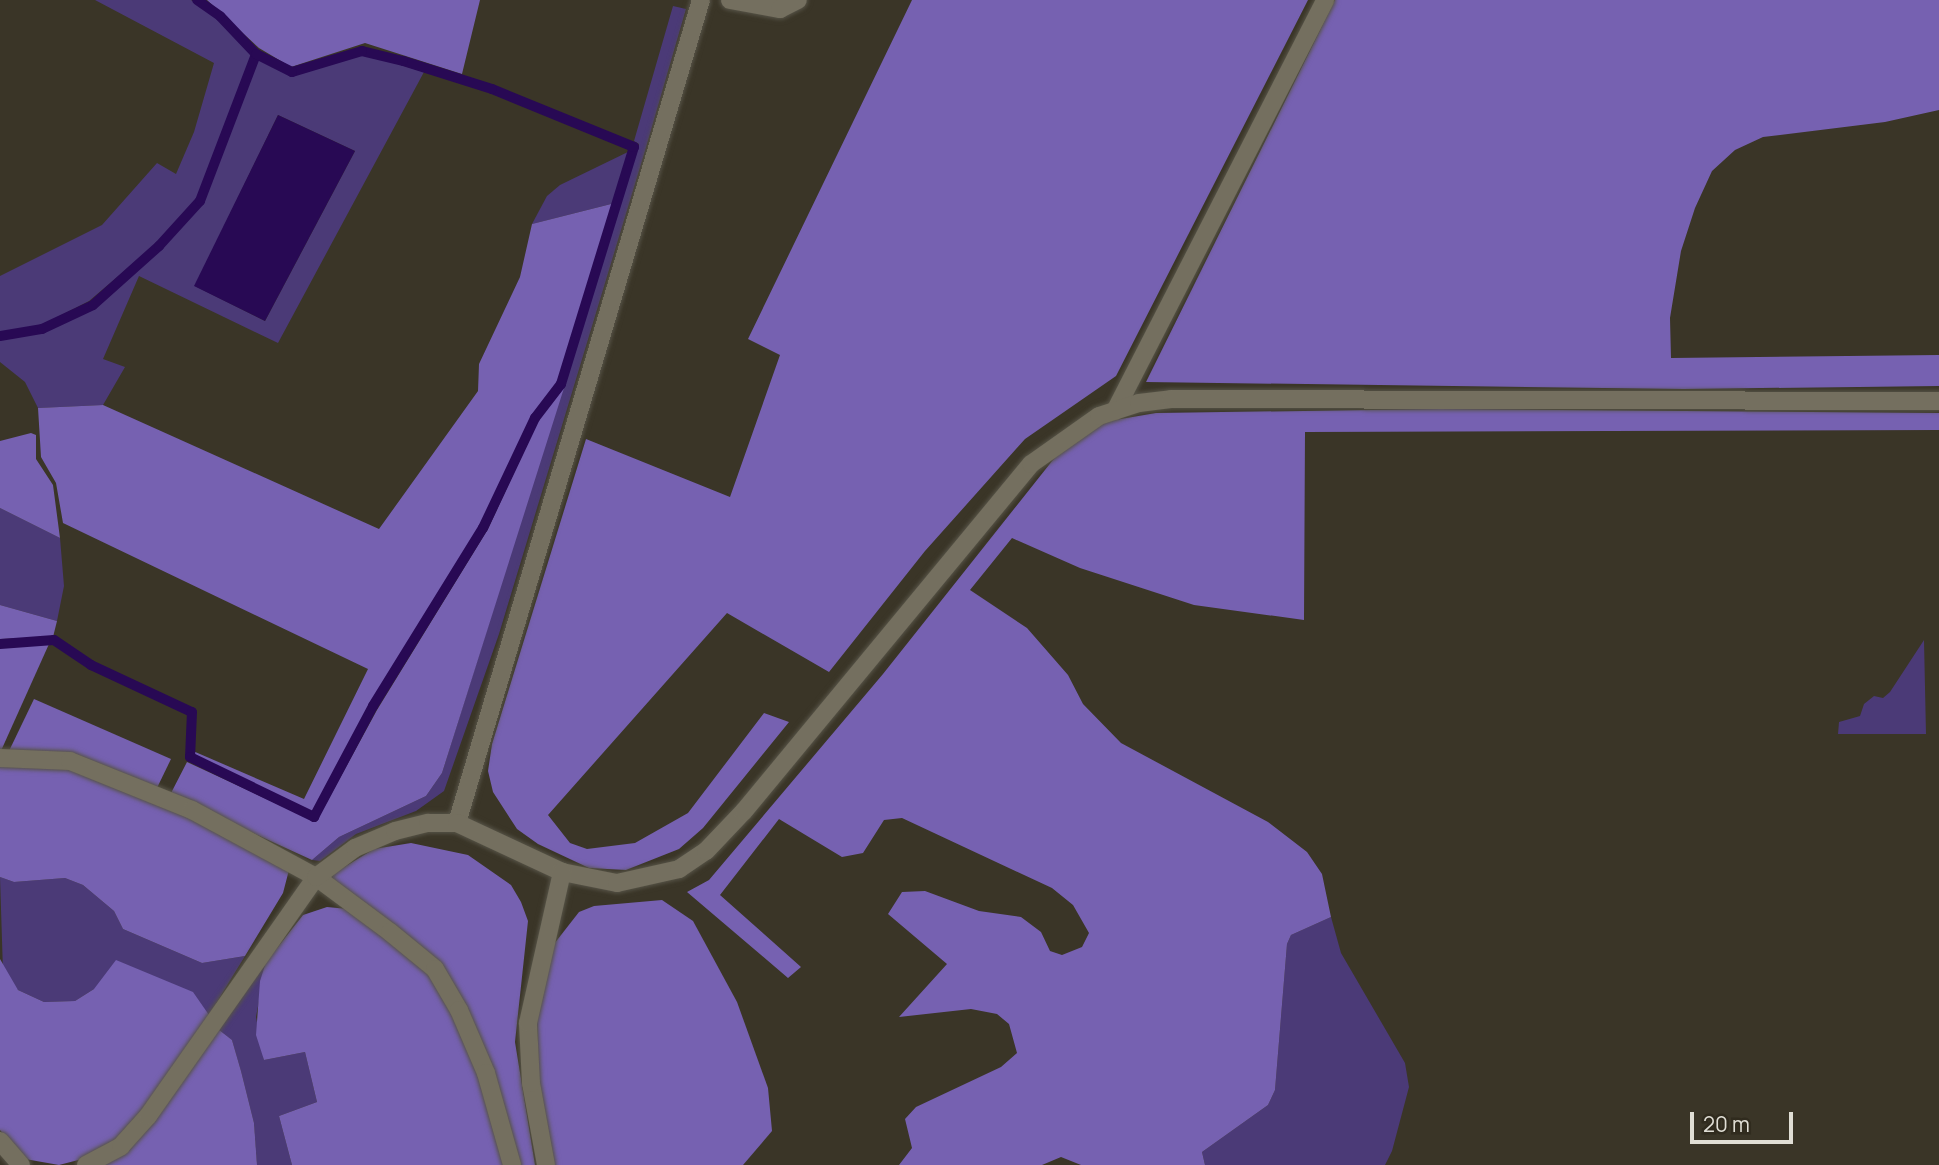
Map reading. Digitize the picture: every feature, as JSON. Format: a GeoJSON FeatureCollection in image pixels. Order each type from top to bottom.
{"type":"FeatureCollection","features":[{"type":"Feature","properties":{"kind":"street"},"geometry":{"type":"LineString","coordinates":[[457,823],[701,0]]}},
{"type":"Feature","properties":{"kind":"street"},"geometry":{"type":"LineString","coordinates":[[730,0],[780,9],[798,0]]}},
{"type":"Feature","properties":{"kind":"street"},"geometry":{"type":"LineString","coordinates":[[1115,411],[1325,0]]}},
{"type":"Feature","properties":{"kind":"street"},"geometry":{"type":"LineString","coordinates":[[86,1165],[121,1146],[148,1116],[316,877],[355,848],[396,831],[428,823],[457,823],[562,872],[617,883],[679,869],[706,851],[744,811],[1031,464],[1061,439],[1115,411],[1171,399],[1939,401]]}},
{"type":"Feature","properties":{"kind":"street"},"geometry":{"type":"LineString","coordinates":[[0,758],[70,761],[192,810],[316,877],[435,969],[459,1010],[486,1073],[512,1165]]}},
{"type":"Feature","properties":{"kind":"street"},"geometry":{"type":"LineString","coordinates":[[546,1165],[531,1083],[528,1023],[562,872]]}},
{"type":"Feature","properties":{"kind":"street"},"geometry":{"type":"LineString","coordinates":[[0,1141],[20,1165]]}},
{"type":"Feature","properties":{"kind":"shaded area"},"geometry":{"type":"Polygon","coordinates":[[[95,0],[191,0],[219,19],[252,56],[197,200],[155,245],[89,301],[40,326],[0,334],[0,276],[102,225],[157,163],[176,174],[194,132],[214,63],[95,0]]]}},
{"type":"Feature","properties":{"kind":"shaded area"},"geometry":{"type":"Polygon","coordinates":[[[207,0],[480,0],[462,74],[365,43],[291,67],[259,48],[207,0]]]}},
{"type":"Feature","properties":{"kind":"shaded area"},"geometry":{"type":"Polygon","coordinates":[[[912,0],[1308,0],[1116,376],[1025,439],[925,551],[829,672],[727,613],[548,815],[570,843],[587,849],[635,843],[688,813],[764,713],[789,722],[703,828],[679,849],[626,870],[589,868],[538,844],[517,829],[493,792],[488,771],[492,744],[586,439],[730,497],[780,355],[748,339],[912,0]]]}},
{"type":"Feature","properties":{"kind":"shaded area"},"geometry":{"type":"Polygon","coordinates":[[[1335,0],[1939,0],[1939,110],[1885,122],[1763,137],[1735,150],[1712,171],[1695,208],[1681,251],[1670,318],[1671,358],[1939,355],[1939,386],[1684,389],[1146,382],[1335,0]]]}},
{"type":"Feature","properties":{"kind":"shaded area"},"geometry":{"type":"Polygon","coordinates":[[[673,6],[686,9],[645,151],[499,634],[444,791],[416,811],[356,834],[320,861],[312,860],[339,837],[426,796],[442,773],[639,144],[634,141],[673,6]]]}},
{"type":"Feature","properties":{"kind":"shaded area"},"geometry":{"type":"Polygon","coordinates":[[[364,54],[424,72],[278,343],[139,276],[103,359],[125,367],[103,405],[38,408],[25,382],[0,362],[0,339],[43,332],[94,307],[162,248],[202,202],[257,58],[291,75],[364,54]],[[278,115],[195,286],[265,321],[355,151],[278,115]]]}},
{"type":"Feature","properties":{"kind":"shaded area"},"geometry":{"type":"Polygon","coordinates":[[[278,115],[355,151],[265,321],[194,286],[278,115]]]}},
{"type":"Feature","properties":{"kind":"shaded area"},"geometry":{"type":"Polygon","coordinates":[[[632,150],[615,203],[532,224],[547,196],[560,185],[632,150]]]}},
{"type":"Feature","properties":{"kind":"shaded area"},"geometry":{"type":"Polygon","coordinates":[[[615,203],[558,383],[533,416],[481,528],[370,705],[312,814],[192,755],[193,751],[304,799],[368,669],[63,523],[56,483],[41,457],[38,408],[103,405],[379,529],[478,391],[479,364],[520,277],[532,224],[615,203]]]}},
{"type":"Feature","properties":{"kind":"shaded area"},"geometry":{"type":"Polygon","coordinates":[[[564,388],[442,773],[426,796],[339,837],[312,860],[170,795],[187,762],[316,822],[377,710],[488,529],[539,419],[564,388]]]}},
{"type":"Feature","properties":{"kind":"shaded area"},"geometry":{"type":"Polygon","coordinates":[[[1440,409],[1939,413],[1939,430],[1305,432],[1304,620],[1194,605],[1080,568],[1012,538],[970,590],[1027,628],[1068,675],[1083,704],[1121,743],[1268,822],[1307,852],[1322,874],[1331,917],[1291,935],[1287,944],[1275,1090],[1268,1105],[1202,1152],[1205,1165],[1081,1165],[1061,1157],[1042,1165],[899,1165],[912,1148],[905,1119],[916,1107],[1001,1067],[1017,1053],[1009,1024],[997,1014],[971,1009],[899,1017],[947,964],[888,914],[902,892],[925,891],[979,911],[1021,917],[1041,932],[1050,951],[1062,955],[1082,947],[1089,933],[1073,905],[1052,888],[902,818],[884,820],[863,853],[842,857],[779,819],[720,895],[801,967],[788,978],[687,892],[709,880],[883,674],[1060,451],[1103,422],[1156,413],[1440,409]]]}},
{"type":"Feature","properties":{"kind":"shaded area"},"geometry":{"type":"Polygon","coordinates":[[[31,433],[36,435],[36,459],[53,485],[60,538],[0,508],[0,441],[31,433]]]}},
{"type":"Feature","properties":{"kind":"shaded area"},"geometry":{"type":"Polygon","coordinates":[[[0,508],[60,538],[64,586],[57,621],[0,605],[0,508]]]}},
{"type":"Feature","properties":{"kind":"shaded area"},"geometry":{"type":"Polygon","coordinates":[[[0,605],[57,621],[53,637],[0,639],[0,605]]]}},
{"type":"Feature","properties":{"kind":"shaded area"},"geometry":{"type":"Polygon","coordinates":[[[1924,640],[1926,734],[1838,734],[1839,722],[1860,716],[1864,704],[1874,696],[1883,698],[1890,692],[1924,640]]]}},
{"type":"Feature","properties":{"kind":"shaded area"},"geometry":{"type":"Polygon","coordinates":[[[49,644],[0,753],[0,648],[49,644]]]}},
{"type":"Feature","properties":{"kind":"shaded area"},"geometry":{"type":"Polygon","coordinates":[[[34,699],[171,759],[155,792],[9,751],[34,699]]]}},
{"type":"Feature","properties":{"kind":"shaded area"},"geometry":{"type":"Polygon","coordinates":[[[0,762],[69,765],[190,814],[289,870],[283,893],[245,956],[202,963],[123,929],[114,911],[83,885],[65,878],[14,882],[0,877],[0,762]]]}},
{"type":"Feature","properties":{"kind":"shaded area"},"geometry":{"type":"Polygon","coordinates":[[[411,843],[468,855],[511,885],[521,902],[528,921],[515,1042],[535,1165],[517,1165],[465,1008],[328,877],[374,849],[411,843]]]}},
{"type":"Feature","properties":{"kind":"shaded area"},"geometry":{"type":"Polygon","coordinates":[[[0,877],[14,882],[65,878],[83,885],[114,911],[123,929],[202,963],[245,956],[209,1015],[94,989],[75,1001],[44,1002],[18,990],[3,972],[0,877]]]}},
{"type":"Feature","properties":{"kind":"shaded area"},"geometry":{"type":"Polygon","coordinates":[[[662,900],[693,921],[737,1002],[768,1088],[772,1131],[743,1165],[554,1165],[539,1082],[537,1020],[554,944],[579,912],[594,906],[662,900]]]}},
{"type":"Feature","properties":{"kind":"shaded area"},"geometry":{"type":"Polygon","coordinates":[[[327,907],[348,909],[431,972],[482,1074],[507,1165],[292,1165],[279,1116],[317,1102],[305,1052],[264,1060],[256,1035],[260,981],[266,962],[303,915],[327,907]]]}},
{"type":"Feature","properties":{"kind":"shaded area"},"geometry":{"type":"Polygon","coordinates":[[[1331,917],[1341,953],[1405,1063],[1409,1087],[1392,1151],[1385,1165],[1205,1165],[1202,1152],[1268,1105],[1275,1090],[1287,944],[1291,935],[1331,917]]]}},
{"type":"Feature","properties":{"kind":"shaded area"},"geometry":{"type":"Polygon","coordinates":[[[0,959],[18,990],[44,1002],[75,1001],[94,989],[116,960],[193,992],[209,1015],[143,1111],[117,1140],[86,1158],[59,1165],[25,1159],[0,1130],[0,959]]]}},
{"type":"Feature","properties":{"kind":"shaded area"},"geometry":{"type":"Polygon","coordinates":[[[266,962],[256,1017],[264,1060],[305,1052],[317,1102],[279,1116],[292,1165],[257,1165],[254,1123],[241,1071],[232,1040],[218,1029],[266,962]]]}},
{"type":"Feature","properties":{"kind":"shaded area"},"geometry":{"type":"Polygon","coordinates":[[[218,1029],[232,1040],[241,1071],[254,1123],[257,1165],[104,1165],[218,1029]]]}},
{"type":"Feature","properties":{"kind":"waterway"},"geometry":{"type":"LineString","coordinates":[[0,336],[42,329],[93,305],[159,246],[200,201],[256,54],[220,16],[197,0]]}},
{"type":"Feature","properties":{"kind":"waterway"},"geometry":{"type":"LineString","coordinates":[[0,644],[54,640],[91,665],[192,712],[190,757],[314,817],[373,706],[483,528],[535,418],[561,384],[634,147],[492,89],[403,61],[362,51],[292,72],[256,54]]}}]}
